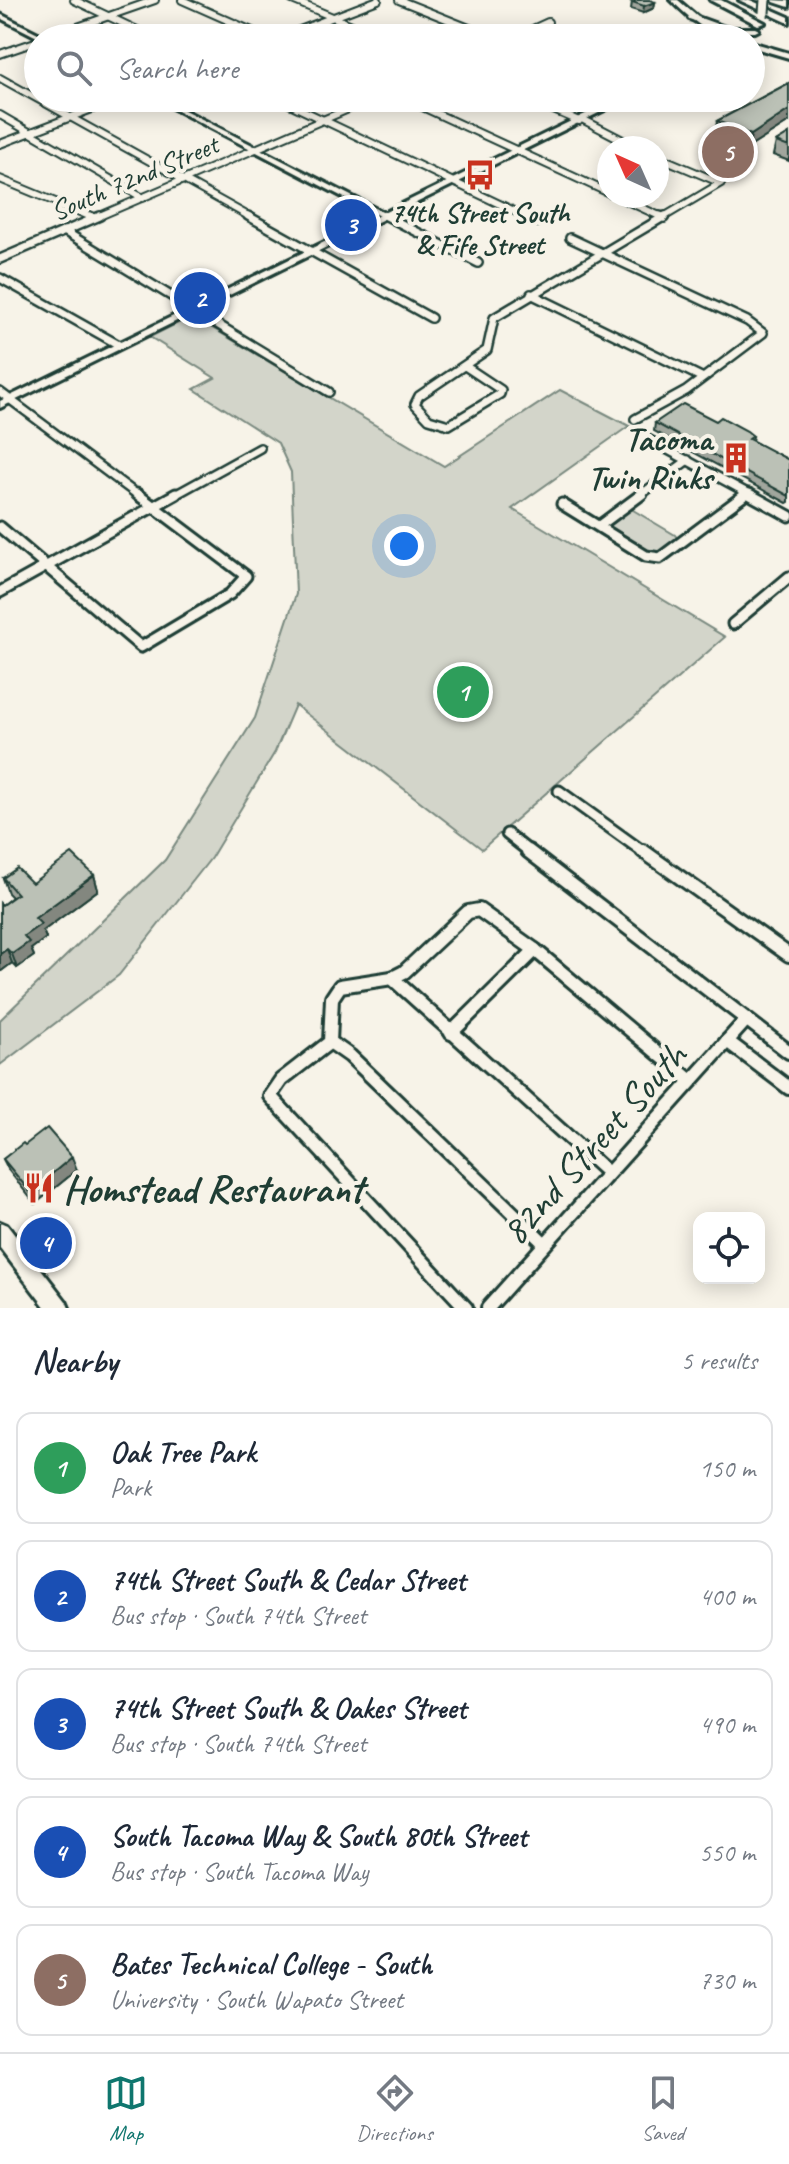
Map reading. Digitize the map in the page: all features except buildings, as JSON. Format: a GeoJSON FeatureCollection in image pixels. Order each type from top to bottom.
{"type":"FeatureCollection","features":[{"type":"Feature","properties":{"kind":"highway"},"geometry":{"type":"LineString","coordinates":[[714,0],[753,24]]}},
{"type":"Feature","properties":{"kind":"highway"},"geometry":{"type":"LineString","coordinates":[[743,0],[789,20]]}},
{"type":"Feature","properties":{"kind":"highway"},"geometry":{"type":"LineString","coordinates":[[777,0],[789,4]]}},
{"type":"Feature","properties":{"kind":"main road"},"geometry":{"type":"LineString","coordinates":[[674,0],[692,17],[706,24]]}},
{"type":"Feature","properties":{"kind":"main road"},"geometry":{"type":"LineString","coordinates":[[759,24],[765,0]]}},
{"type":"Feature","properties":{"kind":"main road"},"geometry":{"type":"LineString","coordinates":[[692,17],[711,24]]}},
{"type":"Feature","properties":{"kind":"main road"},"geometry":{"type":"LineString","coordinates":[[765,48],[789,56]]}},
{"type":"Feature","properties":{"kind":"main road"},"geometry":{"type":"LineString","coordinates":[[5,402],[597,112]]}},
{"type":"Feature","properties":{"kind":"main road"},"geometry":{"type":"LineString","coordinates":[[0,1232],[59,1308]]}},
{"type":"Feature","properties":{"kind":"street"},"geometry":{"type":"LineString","coordinates":[[74,0],[125,24]]}},
{"type":"Feature","properties":{"kind":"street"},"geometry":{"type":"LineString","coordinates":[[86,24],[155,0]]}},
{"type":"Feature","properties":{"kind":"street"},"geometry":{"type":"LineString","coordinates":[[182,0],[236,24]]}},
{"type":"Feature","properties":{"kind":"street"},"geometry":{"type":"LineString","coordinates":[[292,0],[350,24]]}},
{"type":"Feature","properties":{"kind":"street"},"geometry":{"type":"LineString","coordinates":[[316,24],[378,0]]}},
{"type":"Feature","properties":{"kind":"street"},"geometry":{"type":"LineString","coordinates":[[399,0],[459,24]]}},
{"type":"Feature","properties":{"kind":"street"},"geometry":{"type":"LineString","coordinates":[[0,16],[24,28]]}},
{"type":"Feature","properties":{"kind":"street"},"geometry":{"type":"LineString","coordinates":[[544,24],[548,22]]}},
{"type":"Feature","properties":{"kind":"street"},"geometry":{"type":"LineString","coordinates":[[0,54],[24,46]]}},
{"type":"Feature","properties":{"kind":"street"},"geometry":{"type":"LineString","coordinates":[[0,78],[24,91]]}},
{"type":"Feature","properties":{"kind":"street"},"geometry":{"type":"LineString","coordinates":[[62,112],[431,318]]}},
{"type":"Feature","properties":{"kind":"street"},"geometry":{"type":"LineString","coordinates":[[0,144],[84,112]]}},
{"type":"Feature","properties":{"kind":"street"},"geometry":{"type":"LineString","coordinates":[[183,112],[478,263]]}},
{"type":"Feature","properties":{"kind":"street"},"geometry":{"type":"LineString","coordinates":[[306,112],[537,222]]}},
{"type":"Feature","properties":{"kind":"street","name":"South 72nd Street"},"geometry":{"type":"LineString","coordinates":[[0,259],[342,112]]}},
{"type":"Feature","properties":{"kind":"street"},"geometry":{"type":"LineString","coordinates":[[433,112],[597,188]]}},
{"type":"Feature","properties":{"kind":"street"},"geometry":{"type":"LineString","coordinates":[[561,112],[614,136]]}},
{"type":"Feature","properties":{"kind":"street"},"geometry":{"type":"LineString","coordinates":[[0,115],[143,198]]}},
{"type":"Feature","properties":{"kind":"street"},"geometry":{"type":"LineString","coordinates":[[465,366],[501,390],[449,425],[439,424],[419,412],[415,400],[487,350],[494,318],[721,181],[669,161]]}},
{"type":"Feature","properties":{"kind":"street"},"geometry":{"type":"LineString","coordinates":[[0,179],[94,218]]}},
{"type":"Feature","properties":{"kind":"street"},"geometry":{"type":"LineString","coordinates":[[642,208],[664,218]]}},
{"type":"Feature","properties":{"kind":"street"},"geometry":{"type":"LineString","coordinates":[[64,231],[329,392]]}},
{"type":"Feature","properties":{"kind":"street"},"geometry":{"type":"LineString","coordinates":[[570,238],[747,321],[763,335],[701,377],[686,391],[635,419]]}},
{"type":"Feature","properties":{"kind":"street"},"geometry":{"type":"LineString","coordinates":[[0,278],[119,345]]}},
{"type":"Feature","properties":{"kind":"street"},"geometry":{"type":"LineString","coordinates":[[531,294],[701,377]]}},
{"type":"Feature","properties":{"kind":"street"},"geometry":{"type":"LineString","coordinates":[[0,392],[5,402],[157,507],[246,576],[230,594],[141,647],[0,527]]}},
{"type":"Feature","properties":{"kind":"street"},"geometry":{"type":"LineString","coordinates":[[644,437],[789,516]]}},
{"type":"Feature","properties":{"kind":"street"},"geometry":{"type":"LineString","coordinates":[[0,592],[260,448]]}},
{"type":"Feature","properties":{"kind":"street"},"geometry":{"type":"LineString","coordinates":[[599,526],[688,460]]}},
{"type":"Feature","properties":{"kind":"street"},"geometry":{"type":"LineString","coordinates":[[562,504],[654,558],[665,556],[748,493]]}},
{"type":"Feature","properties":{"kind":"street"},"geometry":{"type":"LineString","coordinates":[[733,624],[789,577]]}},
{"type":"Feature","properties":{"kind":"street"},"geometry":{"type":"LineString","coordinates":[[559,791],[789,955]]}},
{"type":"Feature","properties":{"kind":"street"},"geometry":{"type":"LineString","coordinates":[[507,834],[789,1052]]}},
{"type":"Feature","properties":{"kind":"street"},"geometry":{"type":"LineString","coordinates":[[466,1308],[270,1096],[281,1080],[330,1042],[332,998],[340,986],[392,978],[404,972],[475,909],[535,950],[691,1081]]}},
{"type":"Feature","properties":{"kind":"street"},"geometry":{"type":"LineString","coordinates":[[451,1033],[535,950]]}},
{"type":"Feature","properties":{"kind":"street"},"geometry":{"type":"LineString","coordinates":[[392,978],[608,1173]]}},
{"type":"Feature","properties":{"kind":"street","name":"82nd Street South"},"geometry":{"type":"LineString","coordinates":[[488,1308],[746,1020]]}},
{"type":"Feature","properties":{"kind":"street"},"geometry":{"type":"LineString","coordinates":[[727,1041],[789,1088]]}},
{"type":"Feature","properties":{"kind":"street"},"geometry":{"type":"LineString","coordinates":[[330,1042],[350,1056],[545,1244]]}},
{"type":"Feature","properties":{"kind":"shaded area"},"geometry":{"type":"Polygon","coordinates":[[[192,316],[444,466],[560,390],[629,426],[512,509],[725,637],[482,849],[295,705],[275,752],[211,858],[119,975],[0,1065],[0,1020],[165,860],[255,718],[296,594],[291,472],[278,443],[194,389],[215,378],[150,337],[192,316]]]}},
{"type":"Feature","properties":{"kind":"shaded area"},"geometry":{"type":"Polygon","coordinates":[[[628,507],[677,538],[660,551],[651,553],[609,528],[607,524],[628,507]]]}},
{"type":"Feature","properties":{"kind":"place","name":"Bates Technical College - South"},"geometry":{"type":"Point","coordinates":[728,152]}},
{"type":"Feature","properties":{"kind":"place","name":"74th Street South & Fife Street"},"geometry":{"type":"Point","coordinates":[480,175]}},
{"type":"Feature","properties":{"kind":"place","name":"74th Street South & Oakes Street"},"geometry":{"type":"Point","coordinates":[351,225]}},
{"type":"Feature","properties":{"kind":"place","name":"74th Street South & Cedar Street"},"geometry":{"type":"Point","coordinates":[200,298]}},
{"type":"Feature","properties":{"kind":"place","name":"Tacoma Twin Rinks"},"geometry":{"type":"Point","coordinates":[736,458]}},
{"type":"Feature","properties":{"kind":"place","name":"Oak Tree Park"},"geometry":{"type":"Point","coordinates":[463,692]}},
{"type":"Feature","properties":{"kind":"place","name":"Homstead Restaurant"},"geometry":{"type":"Point","coordinates":[39,1188]}},
{"type":"Feature","properties":{"kind":"place","name":"South Tacoma Way & South 80th Street"},"geometry":{"type":"Point","coordinates":[46,1243]}}]}
